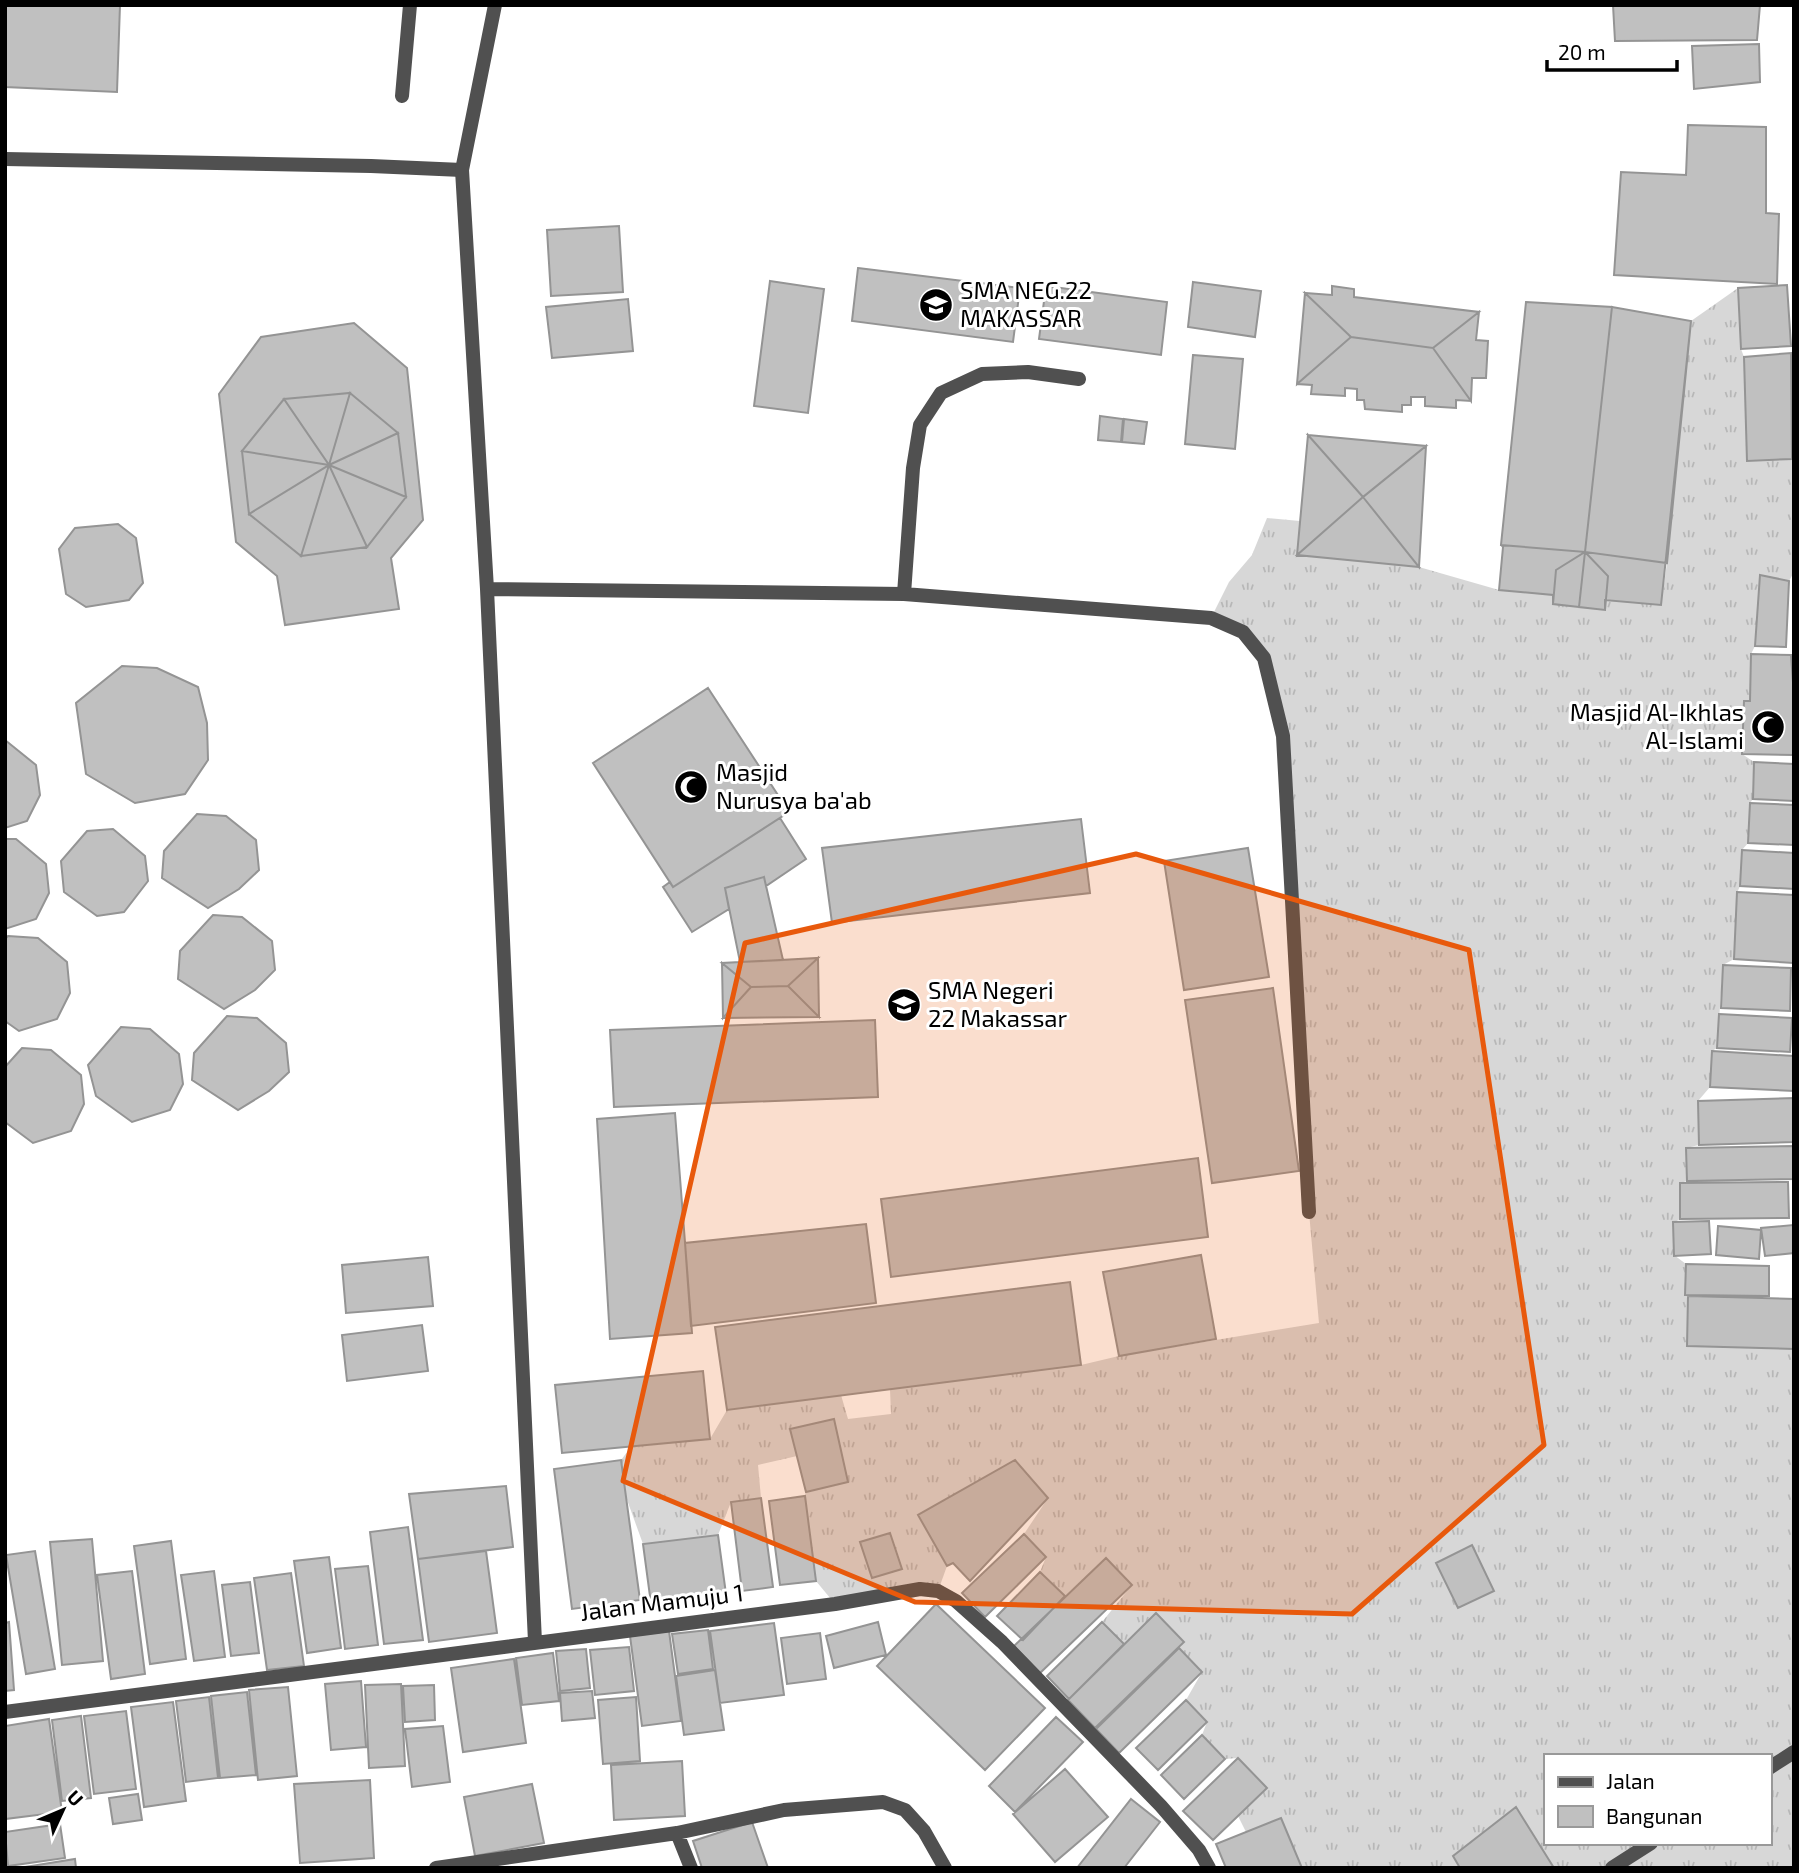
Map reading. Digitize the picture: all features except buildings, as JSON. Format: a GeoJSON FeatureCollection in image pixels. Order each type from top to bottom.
{"type":"FeatureCollection","features":[{"type":"Feature","properties":{"kind":"street"},"geometry":{"type":"LineString","coordinates":[[402,96],[410,5]]}},
{"type":"Feature","properties":{"kind":"street"},"geometry":{"type":"LineString","coordinates":[[495,5],[462,170],[487,589],[535,1642]]}},
{"type":"Feature","properties":{"kind":"street"},"geometry":{"type":"LineString","coordinates":[[5,159],[462,170]]}},
{"type":"Feature","properties":{"kind":"street"},"geometry":{"type":"LineString","coordinates":[[904,594],[913,468],[920,425],[941,393],[982,374],[1028,372],[1079,379]]}},
{"type":"Feature","properties":{"kind":"street"},"geometry":{"type":"LineString","coordinates":[[487,589],[904,594],[1211,618],[1243,632],[1264,658],[1283,736],[1309,1212]]}},
{"type":"Feature","properties":{"kind":"street","name":"Jalan Mamuju 1"},"geometry":{"type":"LineString","coordinates":[[5,1712],[835,1604],[920,1589],[938,1591],[956,1601],[1011,1652],[1161,1806],[1199,1850],[1209,1868]]}},
{"type":"Feature","properties":{"kind":"street"},"geometry":{"type":"LineString","coordinates":[[1771,1767],[1794,1752]]}},
{"type":"Feature","properties":{"kind":"street"},"geometry":{"type":"LineString","coordinates":[[436,1868],[677,1833],[784,1810],[883,1802],[905,1810],[925,1831],[944,1868]]}},
{"type":"Feature","properties":{"kind":"street"},"geometry":{"type":"LineString","coordinates":[[677,1833],[691,1868]]}},
{"type":"Feature","properties":{"kind":"street"},"geometry":{"type":"LineString","coordinates":[[1612,1868],[1647,1845]]}},
{"type":"Feature","properties":{"kind":"highlighted area"},"geometry":{"type":"Polygon","coordinates":[[[1136,854],[1469,950],[1544,1445],[1352,1614],[915,1602],[623,1481],[745,943],[1136,854]]]}},
{"type":"Feature","properties":{"kind":"green space"},"geometry":{"type":"Polygon","coordinates":[[[1738,288],[1741,349],[1744,357],[1747,460],[1794,460],[1794,572],[1789,581],[1760,576],[1755,646],[1751,654],[1750,701],[1744,701],[1742,754],[1754,762],[1753,799],[1750,803],[1748,843],[1742,850],[1734,959],[1723,965],[1717,1048],[1712,1051],[1710,1087],[1698,1101],[1699,1145],[1686,1148],[1687,1181],[1680,1183],[1680,1219],[1673,1223],[1674,1255],[1686,1264],[1687,1346],[1794,1349],[1794,1868],[1302,1868],[1281,1818],[1246,1832],[1238,1816],[1267,1788],[1238,1758],[1225,1759],[1202,1735],[1207,1722],[1186,1700],[1202,1672],[1179,1648],[1184,1642],[1156,1613],[1124,1644],[1102,1622],[1132,1585],[1106,1558],[1065,1596],[1040,1572],[1046,1557],[1024,1534],[1048,1498],[919,1515],[947,1566],[938,1591],[835,1604],[816,1581],[805,1496],[806,1492],[848,1482],[834,1419],[791,1429],[797,1456],[758,1465],[761,1498],[731,1502],[718,1535],[643,1544],[626,1497],[621,1460],[631,1447],[710,1439],[727,1410],[841,1395],[848,1419],[891,1414],[890,1389],[1081,1365],[1119,1356],[1319,1323],[1309,1212],[1283,736],[1264,658],[1243,632],[1211,618],[1229,582],[1252,555],[1267,518],[1300,521],[1297,555],[1419,567],[1499,590],[1553,595],[1553,604],[1604,610],[1605,600],[1661,605],[1691,321],[1738,288]]]}},
{"type":"Feature","properties":{"kind":"place","name":"SMA NEG.22 MAKASSAR"},"geometry":{"type":"Point","coordinates":[936,305]}},
{"type":"Feature","properties":{"kind":"place","name":"Masjid Al-Ikhlas Al-Islami"},"geometry":{"type":"Point","coordinates":[1768,727]}},
{"type":"Feature","properties":{"kind":"place","name":"Masjid Nurusya ba'ab"},"geometry":{"type":"Point","coordinates":[691,787]}},
{"type":"Feature","properties":{"kind":"place","name":"SMA Negeri 22 Makassar"},"geometry":{"type":"Point","coordinates":[904,1005]}}]}
